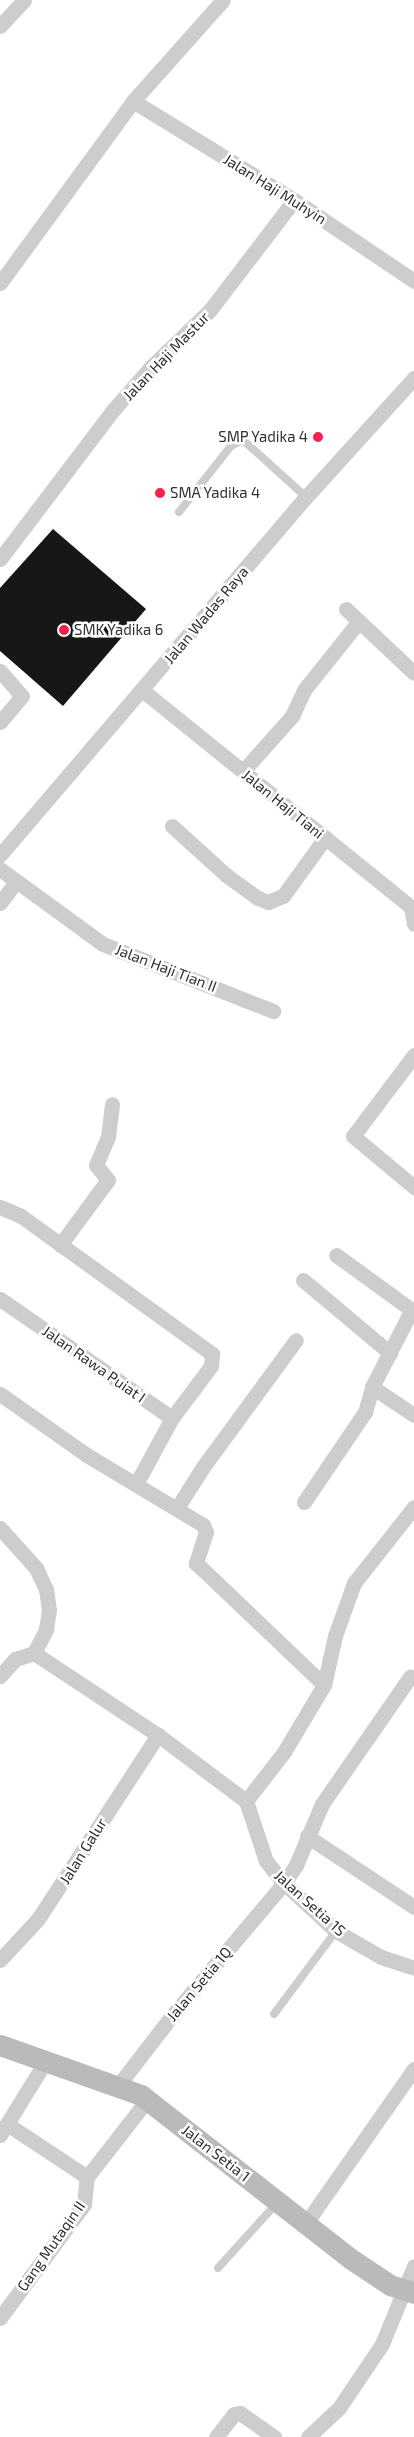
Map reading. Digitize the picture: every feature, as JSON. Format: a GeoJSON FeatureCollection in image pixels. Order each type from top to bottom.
{"type":"FeatureCollection","features":[{"type":"Feature","properties":{"kind":"street"},"geometry":{"type":"LineString","coordinates":[[0,26],[24,0]]}},
{"type":"Feature","properties":{"kind":"street"},"geometry":{"type":"LineString","coordinates":[[0,283],[133,101],[223,0]]}},
{"type":"Feature","properties":{"kind":"street","name":"Jalan Haji Muhyin"},"geometry":{"type":"LineString","coordinates":[[133,101],[294,200],[414,281]]}},
{"type":"Feature","properties":{"kind":"street","name":"Jalan Haji Mastur"},"geometry":{"type":"LineString","coordinates":[[0,559],[114,409],[150,368],[210,310],[294,200]]}},
{"type":"Feature","properties":{"kind":"street","name":"Jalan Wadas Raya"},"geometry":{"type":"LineString","coordinates":[[0,856],[306,497],[414,378]]}},
{"type":"Feature","properties":{"kind":"street"},"geometry":{"type":"LineString","coordinates":[[346,609],[414,673]]}},
{"type":"Feature","properties":{"kind":"street"},"geometry":{"type":"LineString","coordinates":[[243,771],[292,716],[304,690],[359,621]]}},
{"type":"Feature","properties":{"kind":"street"},"geometry":{"type":"LineString","coordinates":[[0,671],[22,696],[0,722]]}},
{"type":"Feature","properties":{"kind":"street","name":"Jalan Haji Tiani"},"geometry":{"type":"LineString","coordinates":[[142,690],[411,907],[414,924]]}},
{"type":"Feature","properties":{"kind":"street"},"geometry":{"type":"LineString","coordinates":[[172,826],[226,875],[258,898],[268,902],[282,896],[325,838]]}},
{"type":"Feature","properties":{"kind":"street","name":"Jalan Haji Tian II"},"geometry":{"type":"LineString","coordinates":[[0,870],[103,944],[273,1011]]}},
{"type":"Feature","properties":{"kind":"street"},"geometry":{"type":"LineString","coordinates":[[0,903],[16,882]]}},
{"type":"Feature","properties":{"kind":"street"},"geometry":{"type":"LineString","coordinates":[[414,1055],[353,1136],[414,1187]]}},
{"type":"Feature","properties":{"kind":"street"},"geometry":{"type":"LineString","coordinates":[[60,1245],[108,1180],[96,1165],[108,1137],[112,1104]]}},
{"type":"Feature","properties":{"kind":"street"},"geometry":{"type":"LineString","coordinates":[[0,1207],[21,1216],[212,1354],[211,1366],[172,1418],[136,1484]]}},
{"type":"Feature","properties":{"kind":"street"},"geometry":{"type":"LineString","coordinates":[[304,1502],[365,1412],[372,1387],[409,1317],[409,1308],[336,1255]]}},
{"type":"Feature","properties":{"kind":"street"},"geometry":{"type":"LineString","coordinates":[[303,1280],[390,1353]]}},
{"type":"Feature","properties":{"kind":"street","name":"Jalan Rawa Puiat I"},"geometry":{"type":"LineString","coordinates":[[0,1299],[172,1418]]}},
{"type":"Feature","properties":{"kind":"street"},"geometry":{"type":"LineString","coordinates":[[177,1508],[203,1468],[296,1340]]}},
{"type":"Feature","properties":{"kind":"street"},"geometry":{"type":"LineString","coordinates":[[372,1387],[414,1415]]}},
{"type":"Feature","properties":{"kind":"street"},"geometry":{"type":"LineString","coordinates":[[0,1394],[85,1454],[177,1508],[206,1528],[196,1563],[324,1685]]}},
{"type":"Feature","properties":{"kind":"street"},"geometry":{"type":"LineString","coordinates":[[34,1653],[158,1735],[246,1801],[284,1752],[324,1685],[335,1636],[354,1583],[414,1507]]}},
{"type":"Feature","properties":{"kind":"street"},"geometry":{"type":"LineString","coordinates":[[0,1528],[30,1559],[46,1589],[49,1610],[46,1630],[34,1653],[15,1659],[0,1676]]}},
{"type":"Feature","properties":{"kind":"street","name":"Jalan Setia 1Q"},"geometry":{"type":"LineString","coordinates":[[117,2087],[170,2017],[284,1883],[296,1865],[322,1804],[410,1677]]}},
{"type":"Feature","properties":{"kind":"street","name":"Jalan Galur"},"geometry":{"type":"LineString","coordinates":[[0,1960],[38,1919],[158,1735]]}},
{"type":"Feature","properties":{"kind":"street","name":"Jalan Setia 1S"},"geometry":{"type":"LineString","coordinates":[[246,1801],[266,1861],[284,1883],[336,1931],[382,1957],[414,1968]]}},
{"type":"Feature","properties":{"kind":"street"},"geometry":{"type":"LineString","coordinates":[[307,1836],[414,1908]]}},
{"type":"Feature","properties":{"kind":"street","name":"Jalan Setia 1"},"geometry":{"type":"LineString","coordinates":[[0,2045],[148,2100],[379,2279],[409,2292]]}},
{"type":"Feature","properties":{"kind":"street"},"geometry":{"type":"LineString","coordinates":[[45,2062],[3,2130],[86,2177],[148,2100]]}},
{"type":"Feature","properties":{"kind":"street"},"geometry":{"type":"LineString","coordinates":[[306,2223],[413,2072]]}},
{"type":"Feature","properties":{"kind":"street","name":"Gang Mutaqin II"},"geometry":{"type":"LineString","coordinates":[[0,2318],[84,2204],[86,2177]]}},
{"type":"Feature","properties":{"kind":"street"},"geometry":{"type":"LineString","coordinates":[[308,2437],[339,2408],[382,2344],[409,2292],[414,2266]]}},
{"type":"Feature","properties":{"kind":"street"},"geometry":{"type":"LineString","coordinates":[[216,2437],[234,2414],[240,2413],[274,2437]]}},
{"type":"Feature","properties":{"kind":"lane"},"geometry":{"type":"LineString","coordinates":[[179,512],[231,446],[243,440],[306,497]]}},
{"type":"Feature","properties":{"kind":"lane"},"geometry":{"type":"LineString","coordinates":[[274,2014],[336,1931]]}},
{"type":"Feature","properties":{"kind":"lane"},"geometry":{"type":"LineString","coordinates":[[218,2268],[278,2202]]}},
{"type":"Feature","properties":{"kind":"building","name":"SMK Yadika 6"},"geometry":{"type":"Polygon","coordinates":[[[53,529],[146,609],[63,706],[0,651],[0,588],[53,529]]]}},
{"type":"Feature","properties":{"kind":"place","name":"SMP Yadika 4"},"geometry":{"type":"Point","coordinates":[318,437]}},
{"type":"Feature","properties":{"kind":"place","name":"SMA Yadika 4"},"geometry":{"type":"Point","coordinates":[160,493]}},
{"type":"Feature","properties":{"kind":"place","name":"SMK Yadika 6"},"geometry":{"type":"Point","coordinates":[64,630]}}]}
